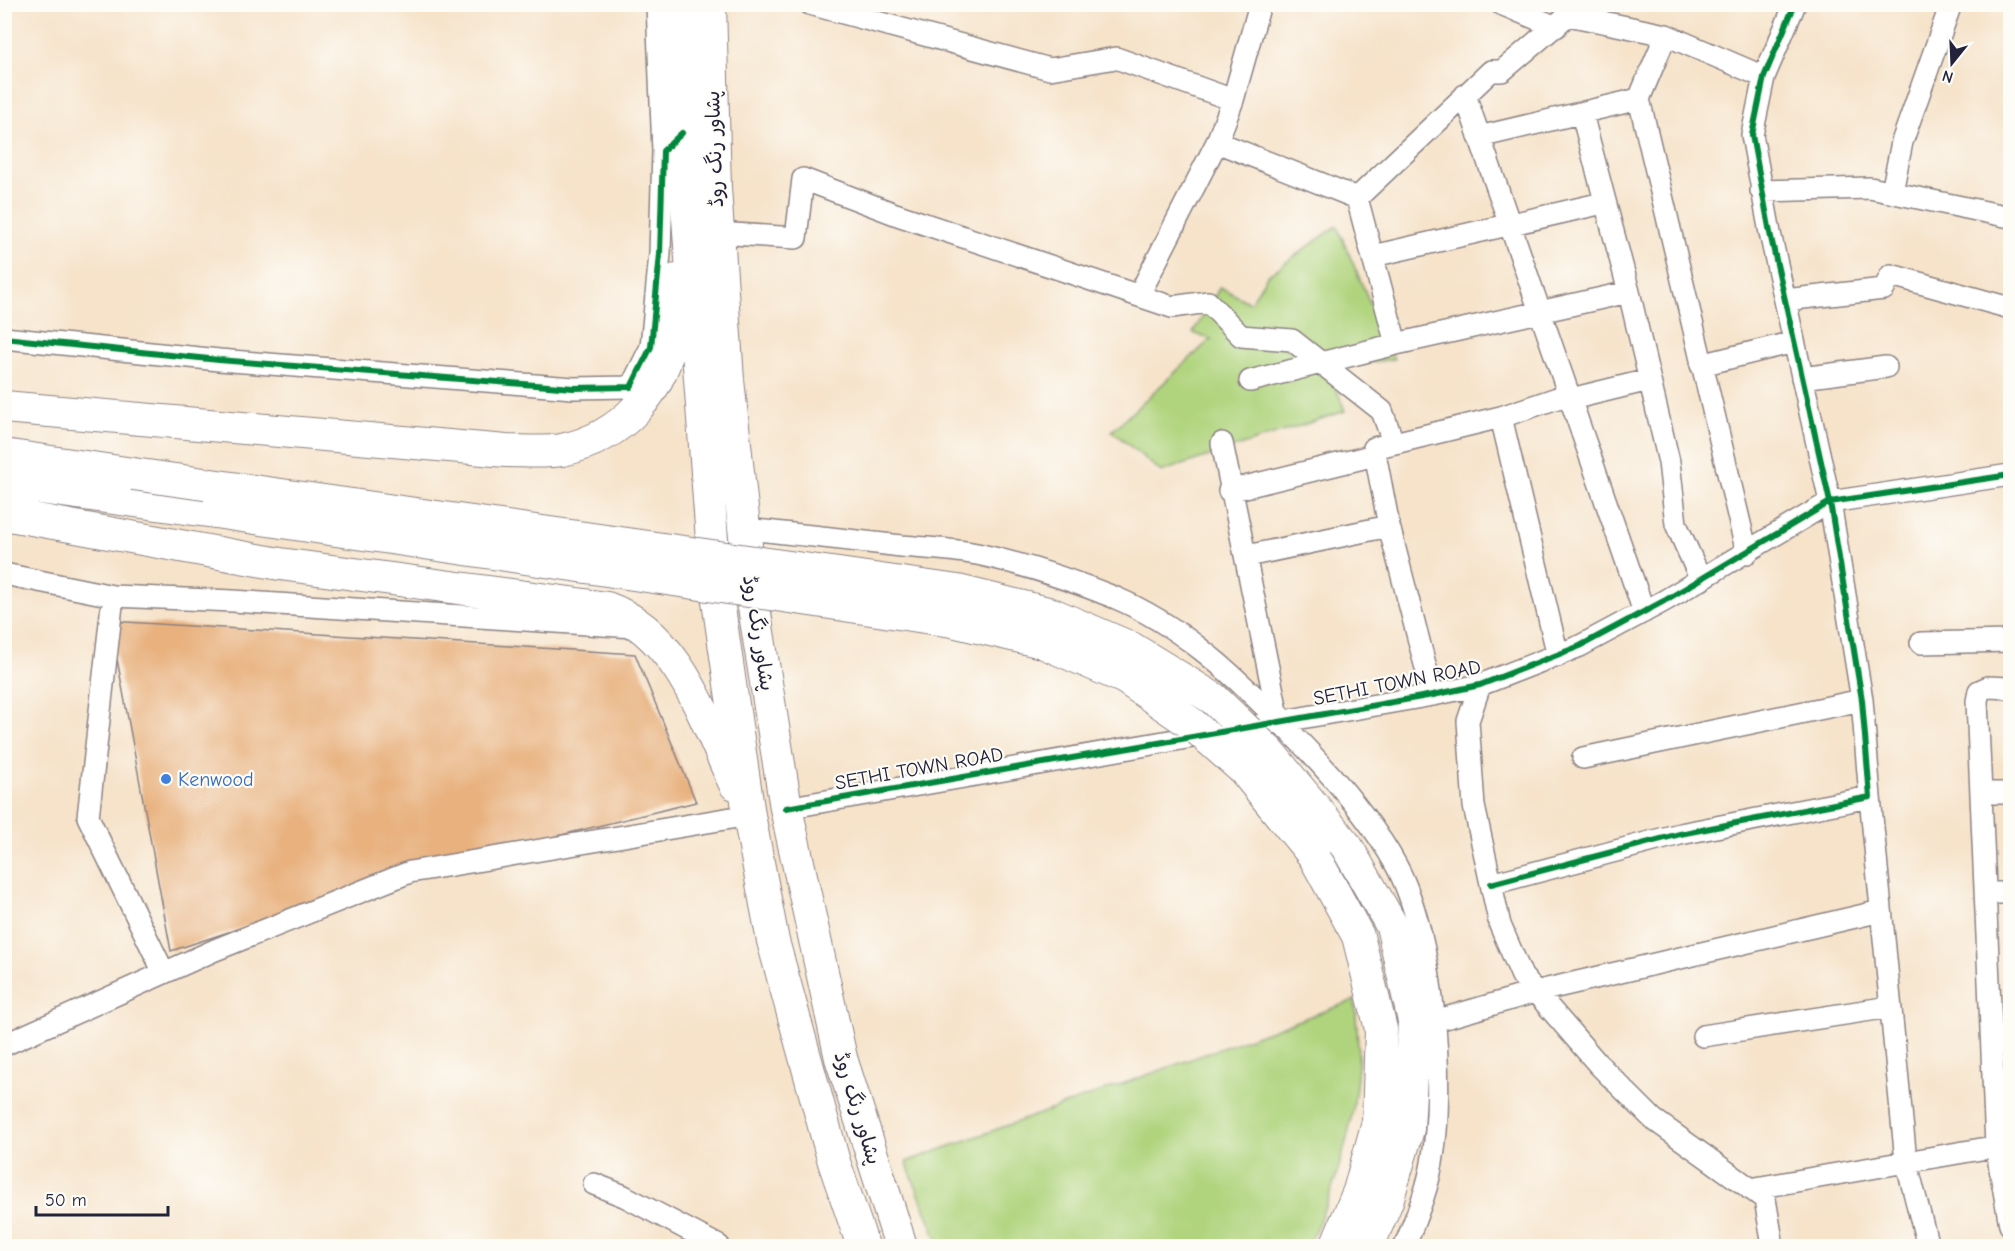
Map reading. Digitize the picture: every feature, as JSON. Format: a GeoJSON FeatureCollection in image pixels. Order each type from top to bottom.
{"type":"FeatureCollection","features":[{"type":"Feature","properties":{"kind":"highway","name":"پشاور رنگ روڈ"},"geometry":{"type":"LineString","coordinates":[[678,4],[673,142],[686,191],[716,580],[749,815],[774,941],[834,1162],[863,1246]]}},
{"type":"Feature","properties":{"kind":"highway","name":"پشاور رنگ روڈ"},"geometry":{"type":"LineString","coordinates":[[710,4],[718,233],[728,381],[750,582],[786,808],[841,1059],[901,1246]]}},
{"type":"Feature","properties":{"kind":"highway"},"geometry":{"type":"LineString","coordinates":[[4,407],[506,451],[559,450],[595,441],[629,419],[658,378],[673,332],[677,262],[686,191]]}},
{"type":"Feature","properties":{"kind":"highway"},"geometry":{"type":"LineString","coordinates":[[4,455],[958,591],[1052,614],[1131,648],[1214,699],[1269,752],[1347,847],[1392,926],[1414,1021],[1408,1129],[1387,1201],[1368,1246]]}},
{"type":"Feature","properties":{"kind":"highway"},"geometry":{"type":"LineString","coordinates":[[4,483],[952,621],[1042,642],[1125,678],[1192,724],[1244,770],[1314,856],[1358,936],[1381,1029],[1378,1122],[1359,1191],[1336,1246]]}},
{"type":"Feature","properties":{"kind":"highway"},"geometry":{"type":"LineString","coordinates":[[4,514],[280,564],[607,608],[623,614],[644,628],[678,668],[749,815]]}},
{"type":"Feature","properties":{"kind":"street"},"geometry":{"type":"LineString","coordinates":[[4,338],[302,367],[573,388],[631,387],[651,347],[673,142],[657,4]]}},
{"type":"Feature","properties":{"kind":"street"},"geometry":{"type":"LineString","coordinates":[[710,36],[728,4]]}},
{"type":"Feature","properties":{"kind":"street"},"geometry":{"type":"LineString","coordinates":[[810,4],[1050,69],[1116,58],[1233,100]]}},
{"type":"Feature","properties":{"kind":"street"},"geometry":{"type":"LineString","coordinates":[[1139,295],[1217,142],[1233,100],[1260,4]]}},
{"type":"Feature","properties":{"kind":"street"},"geometry":{"type":"LineString","coordinates":[[1502,4],[1666,35],[1764,77]]}},
{"type":"Feature","properties":{"kind":"street"},"geometry":{"type":"LineString","coordinates":[[1795,4],[1764,77],[1752,135],[1761,191],[1830,502],[1862,700],[1906,1161],[1928,1246]]}},
{"type":"Feature","properties":{"kind":"street"},"geometry":{"type":"LineString","coordinates":[[1892,192],[1902,142],[1951,4]]}},
{"type":"Feature","properties":{"kind":"street"},"geometry":{"type":"LineString","coordinates":[[1357,198],[1491,71],[1502,71],[1567,16]]}},
{"type":"Feature","properties":{"kind":"street"},"geometry":{"type":"LineString","coordinates":[[1666,35],[1639,99],[1747,553]]}},
{"type":"Feature","properties":{"kind":"street"},"geometry":{"type":"LineString","coordinates":[[1465,95],[1644,612]]}},
{"type":"Feature","properties":{"kind":"street"},"geometry":{"type":"LineString","coordinates":[[1479,137],[1639,99]]}},
{"type":"Feature","properties":{"kind":"street"},"geometry":{"type":"LineString","coordinates":[[1582,114],[1603,203],[1629,292],[1669,462],[1676,524],[1701,580]]}},
{"type":"Feature","properties":{"kind":"street"},"geometry":{"type":"LineString","coordinates":[[1217,142],[1357,198]]}},
{"type":"Feature","properties":{"kind":"street"},"geometry":{"type":"LineString","coordinates":[[718,233],[796,238],[802,179],[896,214],[1172,307],[1208,303],[1241,336],[1292,340],[1382,411],[1393,442]]}},
{"type":"Feature","properties":{"kind":"street"},"geometry":{"type":"LineString","coordinates":[[1761,191],[1870,188],[2010,217]]}},
{"type":"Feature","properties":{"kind":"street"},"geometry":{"type":"LineString","coordinates":[[1357,198],[1396,344]]}},
{"type":"Feature","properties":{"kind":"street"},"geometry":{"type":"LineString","coordinates":[[1373,256],[1603,203]]}},
{"type":"Feature","properties":{"kind":"street"},"geometry":{"type":"LineString","coordinates":[[1785,300],[1884,289],[1891,275],[2010,308]]}},
{"type":"Feature","properties":{"kind":"street"},"geometry":{"type":"LineString","coordinates":[[1250,381],[1396,344],[1629,292]]}},
{"type":"Feature","properties":{"kind":"street"},"geometry":{"type":"LineString","coordinates":[[1701,365],[1794,342]]}},
{"type":"Feature","properties":{"kind":"street"},"geometry":{"type":"LineString","coordinates":[[1802,378],[1886,367]]}},
{"type":"Feature","properties":{"kind":"street"},"geometry":{"type":"LineString","coordinates":[[1433,695],[1389,526],[1374,448],[1501,417],[1570,396],[1649,380]]}},
{"type":"Feature","properties":{"kind":"street"},"geometry":{"type":"LineString","coordinates":[[1501,417],[1558,656]]}},
{"type":"Feature","properties":{"kind":"street"},"geometry":{"type":"LineString","coordinates":[[1222,443],[1279,720]]}},
{"type":"Feature","properties":{"kind":"street"},"geometry":{"type":"LineString","coordinates":[[1231,490],[1375,455]]}},
{"type":"Feature","properties":{"kind":"street","name":"SETHI TOWN ROAD"},"geometry":{"type":"LineString","coordinates":[[786,808],[1279,720],[1433,695],[1480,684],[1558,656],[1644,612],[1830,502],[2010,475]]}},
{"type":"Feature","properties":{"kind":"street"},"geometry":{"type":"LineString","coordinates":[[1246,556],[1389,526]]}},
{"type":"Feature","properties":{"kind":"street"},"geometry":{"type":"LineString","coordinates":[[744,529],[975,554],[1048,574],[1118,599],[1167,627],[1208,655],[1279,720],[1338,784],[1396,865],[1413,909],[1435,1021],[1436,1137],[1426,1188],[1405,1246]]}},
{"type":"Feature","properties":{"kind":"street"},"geometry":{"type":"LineString","coordinates":[[4,574],[113,596],[233,601],[644,628]]}},
{"type":"Feature","properties":{"kind":"street"},"geometry":{"type":"LineString","coordinates":[[113,596],[88,817],[164,973]]}},
{"type":"Feature","properties":{"kind":"street"},"geometry":{"type":"LineString","coordinates":[[1921,643],[2010,641]]}},
{"type":"Feature","properties":{"kind":"street"},"geometry":{"type":"LineString","coordinates":[[1480,684],[1468,722],[1474,806],[1500,925],[1522,976],[1598,1064],[1653,1119],[1765,1199],[1773,1246]]}},
{"type":"Feature","properties":{"kind":"street"},"geometry":{"type":"LineString","coordinates":[[2010,688],[1988,687],[1979,691],[1977,701],[1986,893],[2010,1225]]}},
{"type":"Feature","properties":{"kind":"street"},"geometry":{"type":"LineString","coordinates":[[1583,758],[1862,700]]}},
{"type":"Feature","properties":{"kind":"street"},"geometry":{"type":"LineString","coordinates":[[1983,793],[2010,793]]}},
{"type":"Feature","properties":{"kind":"street"},"geometry":{"type":"LineString","coordinates":[[1491,884],[1680,834],[1870,797]]}},
{"type":"Feature","properties":{"kind":"street"},"geometry":{"type":"LineString","coordinates":[[4,1045],[215,950],[410,872],[749,815]]}},
{"type":"Feature","properties":{"kind":"street"},"geometry":{"type":"LineString","coordinates":[[1986,893],[2010,893]]}},
{"type":"Feature","properties":{"kind":"street"},"geometry":{"type":"LineString","coordinates":[[1435,1021],[1535,992],[1881,910]]}},
{"type":"Feature","properties":{"kind":"street"},"geometry":{"type":"LineString","coordinates":[[1702,1036],[1890,1007]]}},
{"type":"Feature","properties":{"kind":"street"},"geometry":{"type":"LineString","coordinates":[[1750,1189],[2003,1145]]}},
{"type":"Feature","properties":{"kind":"street"},"geometry":{"type":"LineString","coordinates":[[594,1184],[624,1196],[719,1246]]}},
{"type":"Feature","properties":{"kind":"green space"},"geometry":{"type":"Polygon","coordinates":[[[1337,226],[1394,359],[1329,369],[1345,411],[1161,472],[1112,431],[1211,339],[1193,333],[1220,287],[1250,303],[1267,276],[1337,226]]]}},
{"type":"Feature","properties":{"kind":"green space"},"geometry":{"type":"Polygon","coordinates":[[[1355,1000],[1358,1057],[1356,1089],[1348,1136],[1327,1202],[1308,1246],[940,1246],[906,1162],[1355,1000]]]}},
{"type":"Feature","properties":{"kind":"building"},"geometry":{"type":"Polygon","coordinates":[[[110,621],[635,654],[696,802],[410,872],[171,951],[110,621]]]}},
{"type":"Feature","properties":{"kind":"cycle path"},"geometry":{"type":"LineString","coordinates":[[1491,884],[1680,834],[1870,797],[1862,700],[1830,502],[1770,233],[1752,135],[1764,77],[1795,4]]}},
{"type":"Feature","properties":{"kind":"cycle path"},"geometry":{"type":"LineString","coordinates":[[4,338],[219,360],[573,388],[631,387],[651,347],[660,254],[663,151],[682,133]]}},
{"type":"Feature","properties":{"kind":"cycle path"},"geometry":{"type":"LineString","coordinates":[[786,808],[1480,685],[1580,646],[1664,601],[1830,502],[2010,475]]}},
{"type":"Feature","properties":{"kind":"place","name":"Kenwood"},"geometry":{"type":"Point","coordinates":[166,779]}}]}
